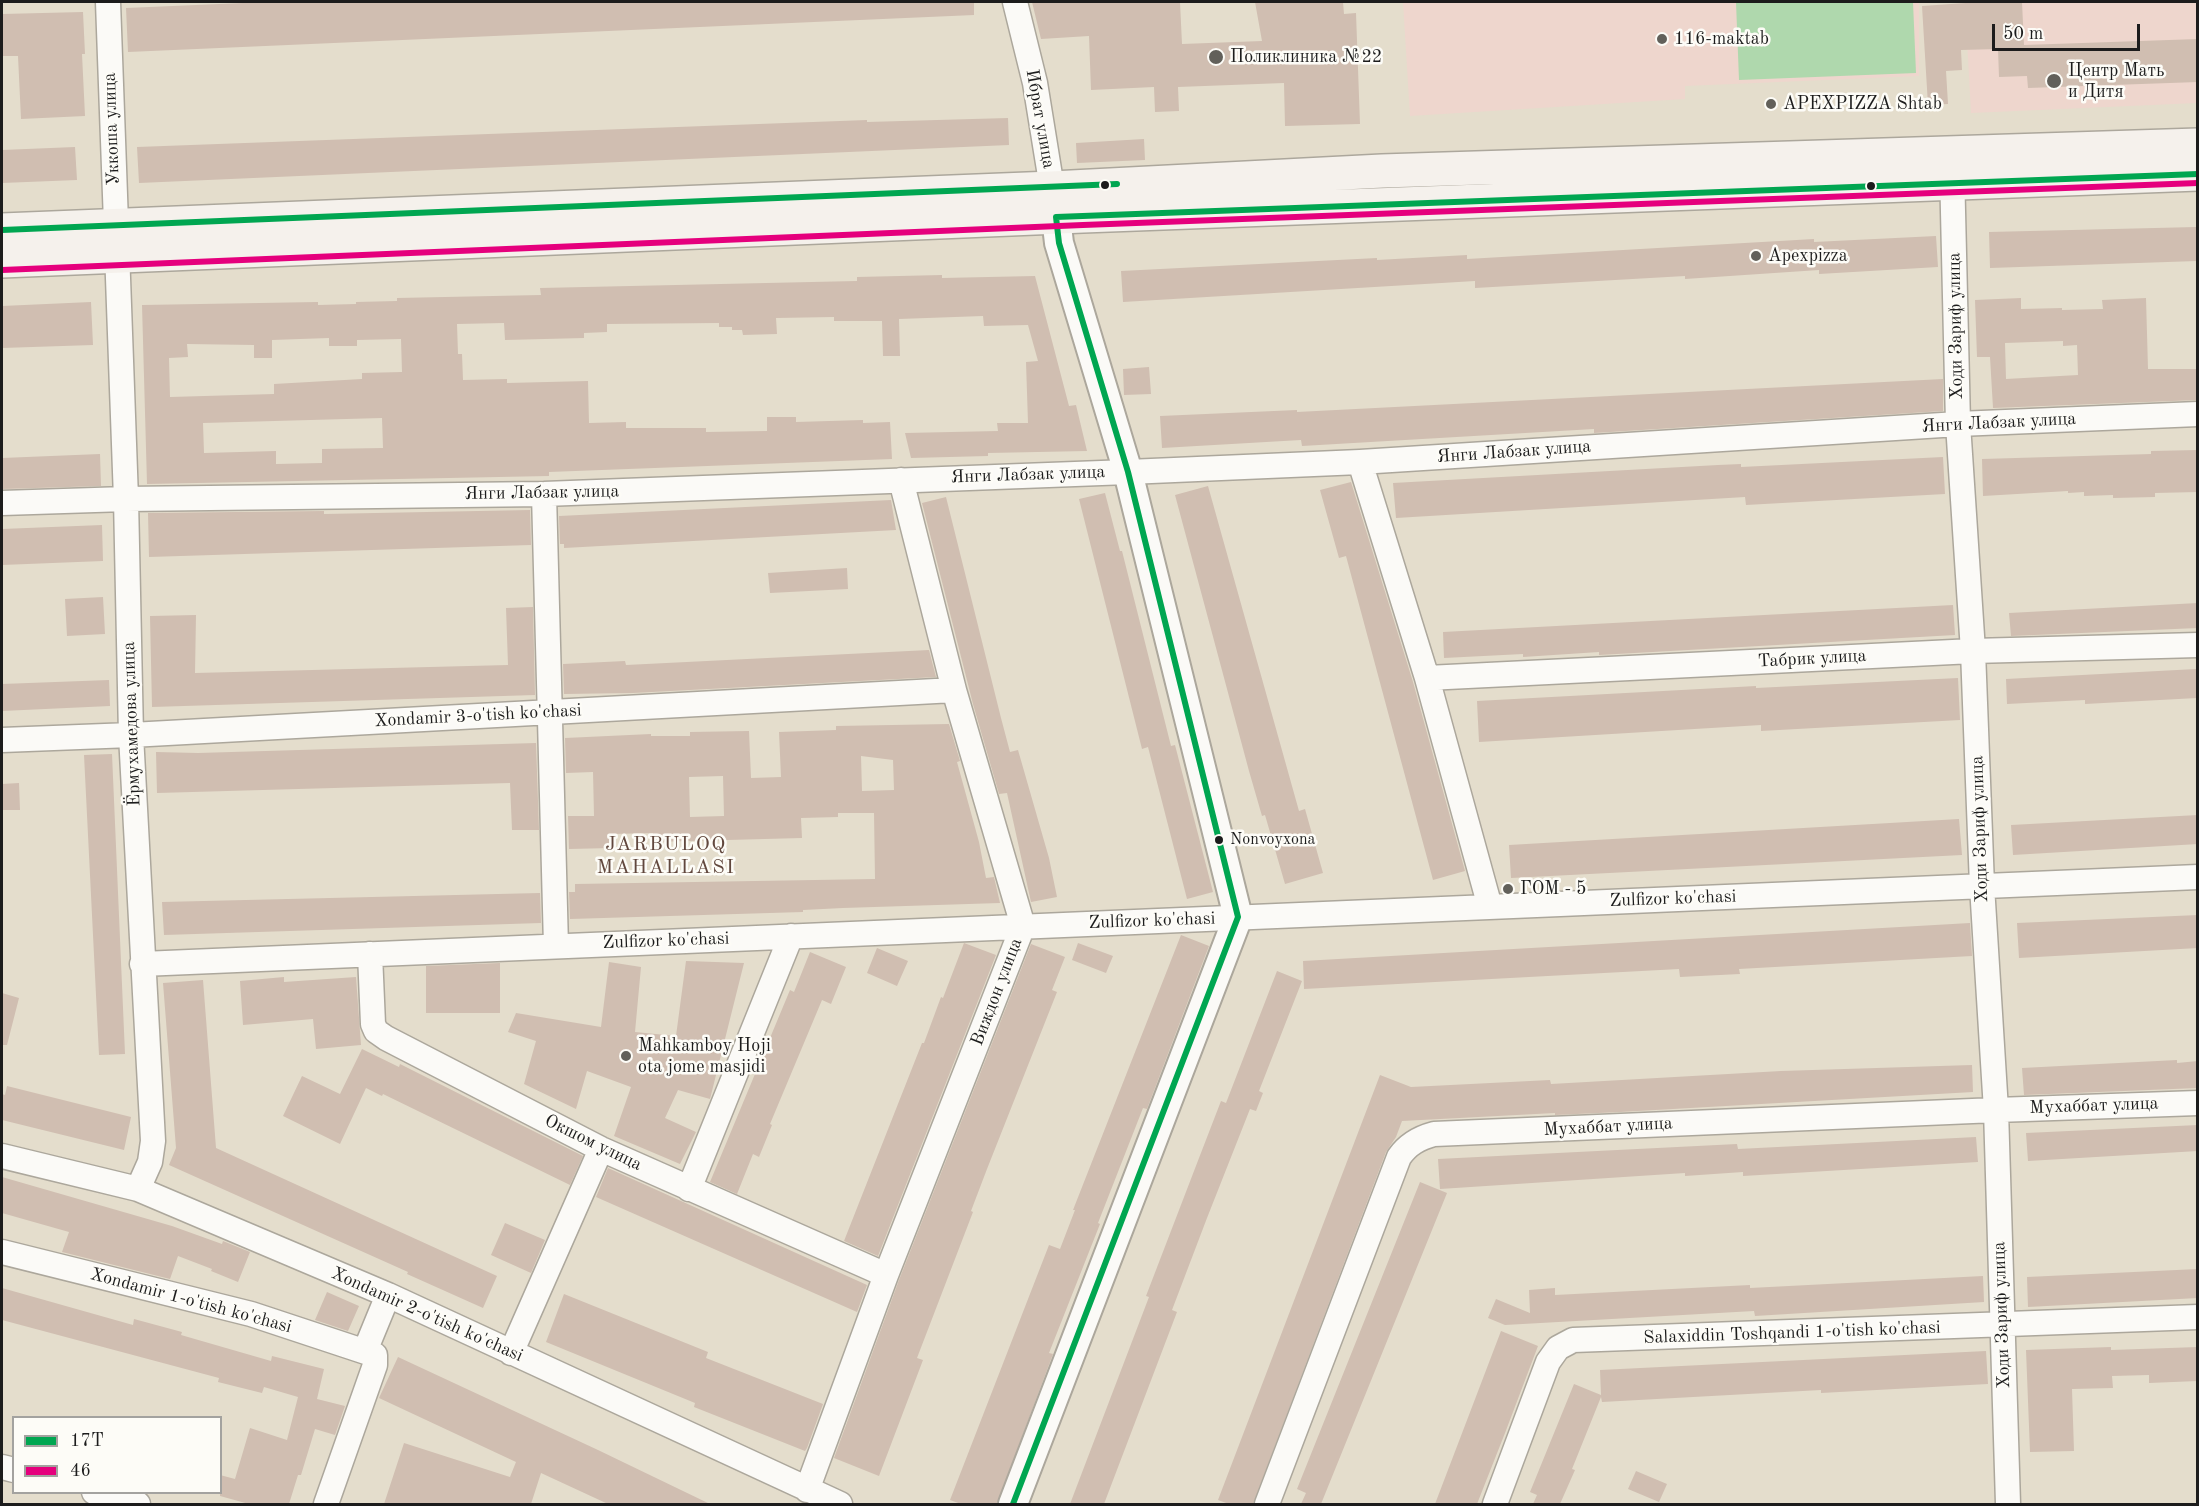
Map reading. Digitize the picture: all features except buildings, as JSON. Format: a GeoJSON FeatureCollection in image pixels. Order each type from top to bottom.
{"type":"FeatureCollection","features":[{"type":"Feature","properties":{"kind":"main road"},"geometry":{"type":"LineString","coordinates":[[1952,169],[2198,145]]}},
{"type":"Feature","properties":{"kind":"main road"},"geometry":{"type":"LineString","coordinates":[[2,261],[116,241],[1054,202],[1952,169],[2198,174]]}},
{"type":"Feature","properties":{"kind":"main road"},"geometry":{"type":"LineString","coordinates":[[2,230],[116,241]]}},
{"type":"Feature","properties":{"kind":"street","name":"Уккоша улица"},"geometry":{"type":"LineString","coordinates":[[108,2],[116,241]]}},
{"type":"Feature","properties":{"kind":"street","name":"Ибрат улица"},"geometry":{"type":"LineString","coordinates":[[1015,2],[1035,83],[1059,243],[1128,472],[1238,917]]}},
{"type":"Feature","properties":{"kind":"street","name":"Ходи Зариф улица"},"geometry":{"type":"LineString","coordinates":[[1952,169],[1958,424],[1973,651],[1982,886],[1996,1110],[2008,1504]]}},
{"type":"Feature","properties":{"kind":"street","name":"Ёрмухамедова улица"},"geometry":{"type":"LineString","coordinates":[[116,241],[126,499],[131,735],[153,1141],[150,1162],[138,1189]]}},
{"type":"Feature","properties":{"kind":"street","name":"Янги Лабзак улица"},"geometry":{"type":"LineString","coordinates":[[2,503],[126,499],[544,494],[1128,472],[1360,462],[1958,424],[2198,414]]}},
{"type":"Feature","properties":{"kind":"street"},"geometry":{"type":"LineString","coordinates":[[1360,462],[1427,678],[1490,907]]}},
{"type":"Feature","properties":{"kind":"street","name":"Виждон улица"},"geometry":{"type":"LineString","coordinates":[[807,1490],[886,1275],[1023,926],[954,690],[901,480]]}},
{"type":"Feature","properties":{"kind":"street"},"geometry":{"type":"LineString","coordinates":[[544,494],[556,946]]}},
{"type":"Feature","properties":{"kind":"street","name":"Табрик улица"},"geometry":{"type":"LineString","coordinates":[[1427,678],[1973,651],[2198,645]]}},
{"type":"Feature","properties":{"kind":"street","name":"Xondamir 3-o'tish ko'chasi"},"geometry":{"type":"LineString","coordinates":[[2,740],[954,690]]}},
{"type":"Feature","properties":{"kind":"street","name":"Zulfizor ko'chasi"},"geometry":{"type":"LineString","coordinates":[[142,964],[2198,877]]}},
{"type":"Feature","properties":{"kind":"street"},"geometry":{"type":"LineString","coordinates":[[1014,1504],[1238,917]]}},
{"type":"Feature","properties":{"kind":"street"},"geometry":{"type":"LineString","coordinates":[[689,1189],[791,936]]}},
{"type":"Feature","properties":{"kind":"street","name":"Окшом улица"},"geometry":{"type":"LineString","coordinates":[[370,954],[373,1024],[376,1031],[601,1149],[886,1275]]}},
{"type":"Feature","properties":{"kind":"street","name":"Мухаббат улица"},"geometry":{"type":"LineString","coordinates":[[1267,1504],[1399,1157],[1414,1142],[1434,1134],[2198,1103]]}},
{"type":"Feature","properties":{"kind":"street"},"geometry":{"type":"LineString","coordinates":[[511,1353],[601,1149]]}},
{"type":"Feature","properties":{"kind":"street","name":"Xondamir 2-o'tish ko'chasi"},"geometry":{"type":"LineString","coordinates":[[2,1156],[138,1189],[388,1295],[840,1504]]}},
{"type":"Feature","properties":{"kind":"street","name":"Xondamir 1-o'tish ko'chasi"},"geometry":{"type":"LineString","coordinates":[[2,1252],[250,1314],[370,1355]]}},
{"type":"Feature","properties":{"kind":"street"},"geometry":{"type":"LineString","coordinates":[[326,1504],[388,1295]]}},
{"type":"Feature","properties":{"kind":"street","name":"Salaxiddin Toshqandi 1-o'tish ko'chasi"},"geometry":{"type":"LineString","coordinates":[[1495,1504],[1548,1362],[1564,1343],[2198,1317]]}},
{"type":"Feature","properties":{"kind":"street"},"geometry":{"type":"LineString","coordinates":[[101,1494],[138,1504]]}},
{"type":"Feature","properties":{"kind":"shaded area","name":"116-maktab"},"geometry":{"type":"Polygon","coordinates":[[[1403,2],[1919,2],[1919,76],[1685,86],[1685,99],[1410,116],[1403,2]]]}},
{"type":"Feature","properties":{"kind":"shaded area"},"geometry":{"type":"Polygon","coordinates":[[[1965,2],[2197,2],[2197,103],[1971,113],[1965,2]]]}},
{"type":"Feature","properties":{"kind":"green space"},"geometry":{"type":"Polygon","coordinates":[[[1736,2],[1913,2],[1916,73],[1739,80],[1736,2]]]}},
{"type":"Feature","properties":{"kind":"transit line","name":"17T"},"geometry":{"type":"LineString","coordinates":[[1013,1504],[1238,917],[1128,472],[1059,243],[1056,217],[2198,174]]}},
{"type":"Feature","properties":{"kind":"transit line","name":"46"},"geometry":{"type":"LineString","coordinates":[[2,270],[1083,225],[2198,183]]}},
{"type":"Feature","properties":{"kind":"transit line","name":"17T"},"geometry":{"type":"LineString","coordinates":[[2,230],[1117,184]]}},
{"type":"Feature","properties":{"kind":"place","name":"116-maktab"},"geometry":{"type":"Point","coordinates":[1662,39]}},
{"type":"Feature","properties":{"kind":"place","name":"Поликлиника №22"},"geometry":{"type":"Point","coordinates":[1216,57]}},
{"type":"Feature","properties":{"kind":"place","name":"Центр Мать и Дитя"},"geometry":{"type":"Point","coordinates":[2054,81]}},
{"type":"Feature","properties":{"kind":"place","name":"APEXPIZZA Shtab"},"geometry":{"type":"Point","coordinates":[1771,104]}},
{"type":"Feature","properties":{"kind":"place","name":"Apexpizza"},"geometry":{"type":"Point","coordinates":[1756,256]}},
{"type":"Feature","properties":{"kind":"place","name":"Nonvoyxona"},"geometry":{"type":"Point","coordinates":[1219,840]}},
{"type":"Feature","properties":{"kind":"place","name":"ГОМ - 5"},"geometry":{"type":"Point","coordinates":[1508,889]}},
{"type":"Feature","properties":{"kind":"place","name":"Mahkamboy Hoji ota jome masjidi"},"geometry":{"type":"Point","coordinates":[626,1056]}},
{"type":"Feature","properties":{"kind":"district","name":"JARBULOQ MAHALLASI"},"geometry":{"type":"Point","coordinates":[666,856]}}]}
